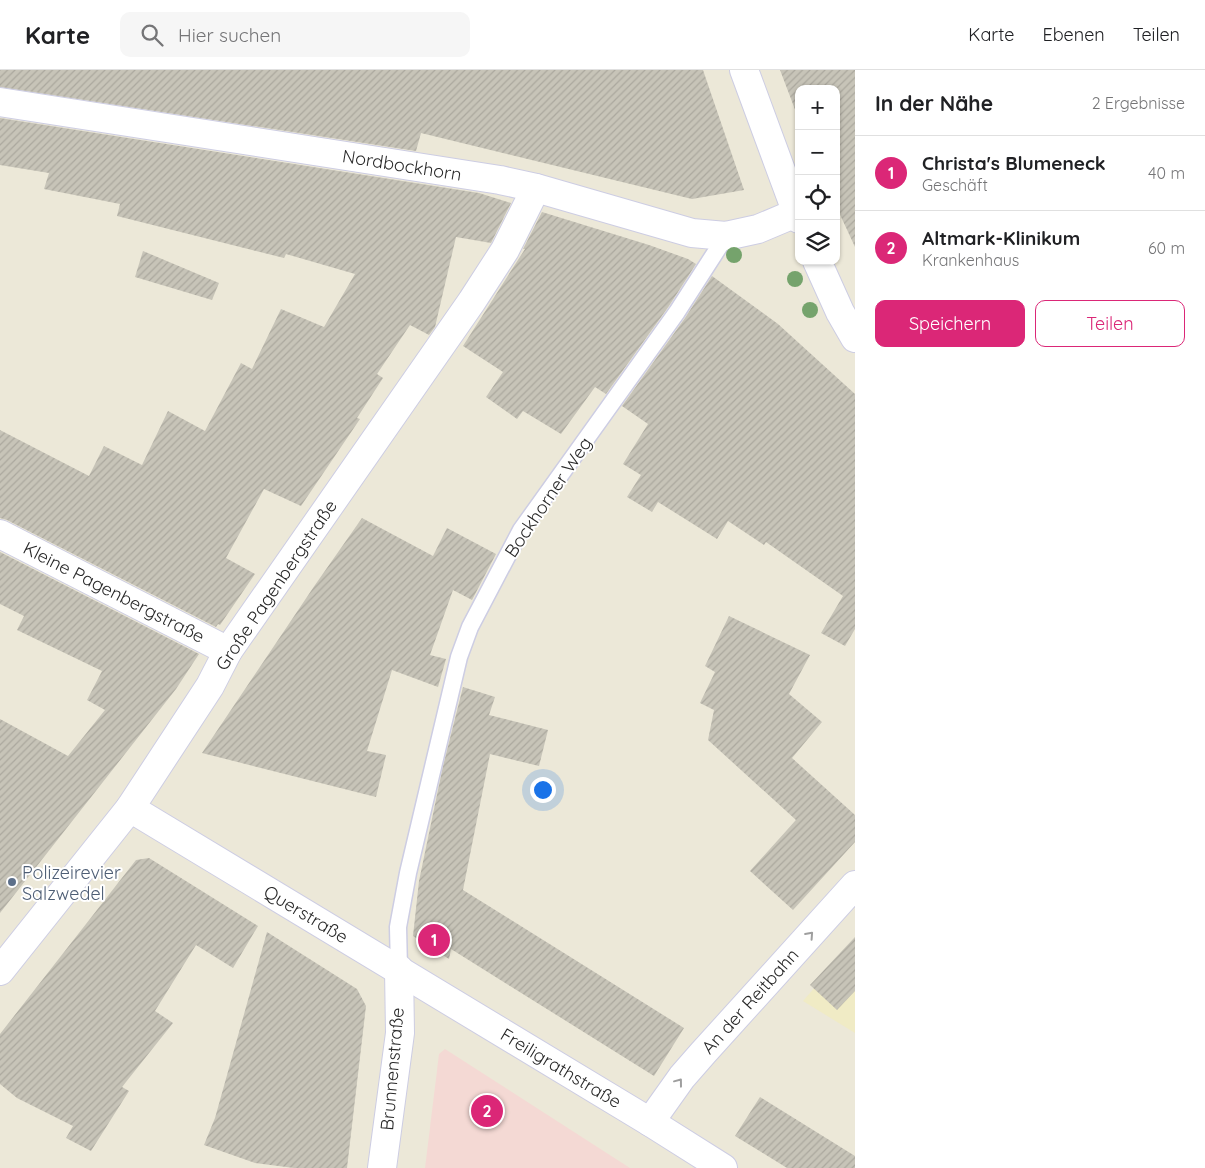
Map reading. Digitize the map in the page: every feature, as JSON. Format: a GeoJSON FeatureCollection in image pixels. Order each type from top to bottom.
{"type":"FeatureCollection","features":[{"type":"Feature","properties":{"kind":"street"},"geometry":{"type":"LineString","coordinates":[[744,70],[795,210]]}},
{"type":"Feature","properties":{"kind":"street","name":"Nordbockhorn"},"geometry":{"type":"LineString","coordinates":[[0,102],[454,172],[536,188],[692,232],[726,236],[758,229],[795,217]]}},
{"type":"Feature","properties":{"kind":"street","name":"Große Pagenbergstraße"},"geometry":{"type":"LineString","coordinates":[[0,971],[130,808],[210,686],[228,651],[472,301],[505,250],[536,188]]}},
{"type":"Feature","properties":{"kind":"street"},"geometry":{"type":"LineString","coordinates":[[819,265],[840,312],[855,338]]}},
{"type":"Feature","properties":{"kind":"street","name":"Kleine Pagenbergstraße"},"geometry":{"type":"LineString","coordinates":[[0,534],[228,651]]}},
{"type":"Feature","properties":{"kind":"street","name":"Querstraße"},"geometry":{"type":"LineString","coordinates":[[130,808],[399,969]]}},
{"type":"Feature","properties":{"kind":"street","name":"An der Reitbahn"},"geometry":{"type":"LineString","coordinates":[[650,1122],[703,1053],[855,884]]}},
{"type":"Feature","properties":{"kind":"street","name":"Freiligrathstraße"},"geometry":{"type":"LineString","coordinates":[[399,969],[723,1168]]}},
{"type":"Feature","properties":{"kind":"street","name":"Brunnenstraße"},"geometry":{"type":"LineString","coordinates":[[382,1168],[400,1033],[399,969]]}},
{"type":"Feature","properties":{"kind":"lane","name":"Bockhorner Weg"},"geometry":{"type":"LineString","coordinates":[[399,969],[398,927],[408,873],[459,658],[470,627],[521,530],[677,312],[726,236]]}},
{"type":"Feature","properties":{"kind":"shaded area"},"geometry":{"type":"Polygon","coordinates":[[[855,941],[855,1033],[803,1001],[855,941]]]}},
{"type":"Feature","properties":{"kind":"shaded area"},"geometry":{"type":"Polygon","coordinates":[[[445,1049],[630,1168],[425,1168],[439,1054],[445,1049]]]}},
{"type":"Feature","properties":{"kind":"building"},"geometry":{"type":"Polygon","coordinates":[[[0,70],[703,70],[744,190],[692,199],[421,133],[416,151],[0,87],[0,70]]]}},
{"type":"Feature","properties":{"kind":"building"},"geometry":{"type":"Polygon","coordinates":[[[780,70],[855,70],[855,247],[840,215],[840,85],[795,85],[795,109],[780,70]]]}},
{"type":"Feature","properties":{"kind":"building"},"geometry":{"type":"Polygon","coordinates":[[[0,118],[479,193],[511,203],[491,243],[456,237],[435,327],[429,335],[410,325],[377,374],[383,378],[357,418],[360,419],[301,506],[264,489],[226,558],[255,574],[220,625],[218,624],[216,627],[0,518],[0,430],[89,476],[104,446],[142,465],[168,411],[205,431],[241,363],[252,369],[281,309],[324,327],[355,274],[286,254],[284,258],[117,216],[120,204],[44,189],[49,173],[0,165],[0,118]]]}},
{"type":"Feature","properties":{"kind":"building"},"geometry":{"type":"Polygon","coordinates":[[[542,212],[649,245],[688,259],[696,264],[669,306],[606,394],[595,387],[561,434],[523,411],[517,419],[486,397],[503,372],[463,346],[525,249],[523,249],[542,212]]]}},
{"type":"Feature","properties":{"kind":"building"},"geometry":{"type":"Polygon","coordinates":[[[143,251],[219,283],[212,300],[135,277],[143,251]]]}},
{"type":"Feature","properties":{"kind":"building"},"geometry":{"type":"Polygon","coordinates":[[[712,276],[778,324],[855,394],[855,629],[845,646],[821,633],[843,596],[766,542],[764,545],[728,521],[717,539],[658,502],[652,512],[627,497],[641,475],[623,464],[648,424],[622,406],[685,318],[712,276]]]}},
{"type":"Feature","properties":{"kind":"building"},"geometry":{"type":"Polygon","coordinates":[[[362,518],[433,556],[447,528],[496,554],[472,600],[453,590],[430,655],[446,659],[438,687],[392,670],[367,751],[386,755],[376,797],[202,753],[315,585],[362,518]]]}},
{"type":"Feature","properties":{"kind":"building"},"geometry":{"type":"Polygon","coordinates":[[[0,552],[199,654],[176,689],[0,913],[0,719],[68,756],[105,710],[87,700],[102,671],[17,630],[24,616],[0,604],[0,552]]]}},
{"type":"Feature","properties":{"kind":"building"},"geometry":{"type":"Polygon","coordinates":[[[729,616],[810,655],[789,694],[822,722],[792,758],[855,815],[855,842],[793,910],[750,871],[796,820],[708,740],[714,710],[700,703],[715,672],[705,666],[729,616]]]}},
{"type":"Feature","properties":{"kind":"building"},"geometry":{"type":"Polygon","coordinates":[[[463,687],[495,697],[489,715],[548,730],[539,766],[490,754],[463,890],[684,1028],[654,1076],[451,949],[449,959],[413,936],[419,881],[443,766],[463,687]]]}},
{"type":"Feature","properties":{"kind":"building"},"geometry":{"type":"Polygon","coordinates":[[[149,858],[258,926],[233,968],[196,945],[155,1011],[173,1023],[122,1087],[129,1091],[91,1151],[66,1138],[73,1126],[17,1098],[0,1084],[0,1034],[136,860],[149,858]]]}},
{"type":"Feature","properties":{"kind":"building"},"geometry":{"type":"Polygon","coordinates":[[[267,932],[357,989],[366,1006],[347,1168],[294,1168],[255,1163],[204,1145],[215,1118],[267,932]]]}},
{"type":"Feature","properties":{"kind":"building"},"geometry":{"type":"Polygon","coordinates":[[[855,937],[855,991],[837,1010],[810,985],[855,937]]]}},
{"type":"Feature","properties":{"kind":"building"},"geometry":{"type":"Polygon","coordinates":[[[760,1097],[855,1156],[855,1168],[787,1168],[735,1136],[760,1097]]]}},
{"type":"Feature","properties":{"kind":"place","name":"Polizeirevier Salzwedel"},"geometry":{"type":"Point","coordinates":[12,882]}},
{"type":"Feature","properties":{"kind":"place","name":"Christa's Blumeneck"},"geometry":{"type":"Point","coordinates":[434,940]}},
{"type":"Feature","properties":{"kind":"place","name":"Altmark-Klinikum"},"geometry":{"type":"Point","coordinates":[487,1111]}}]}
